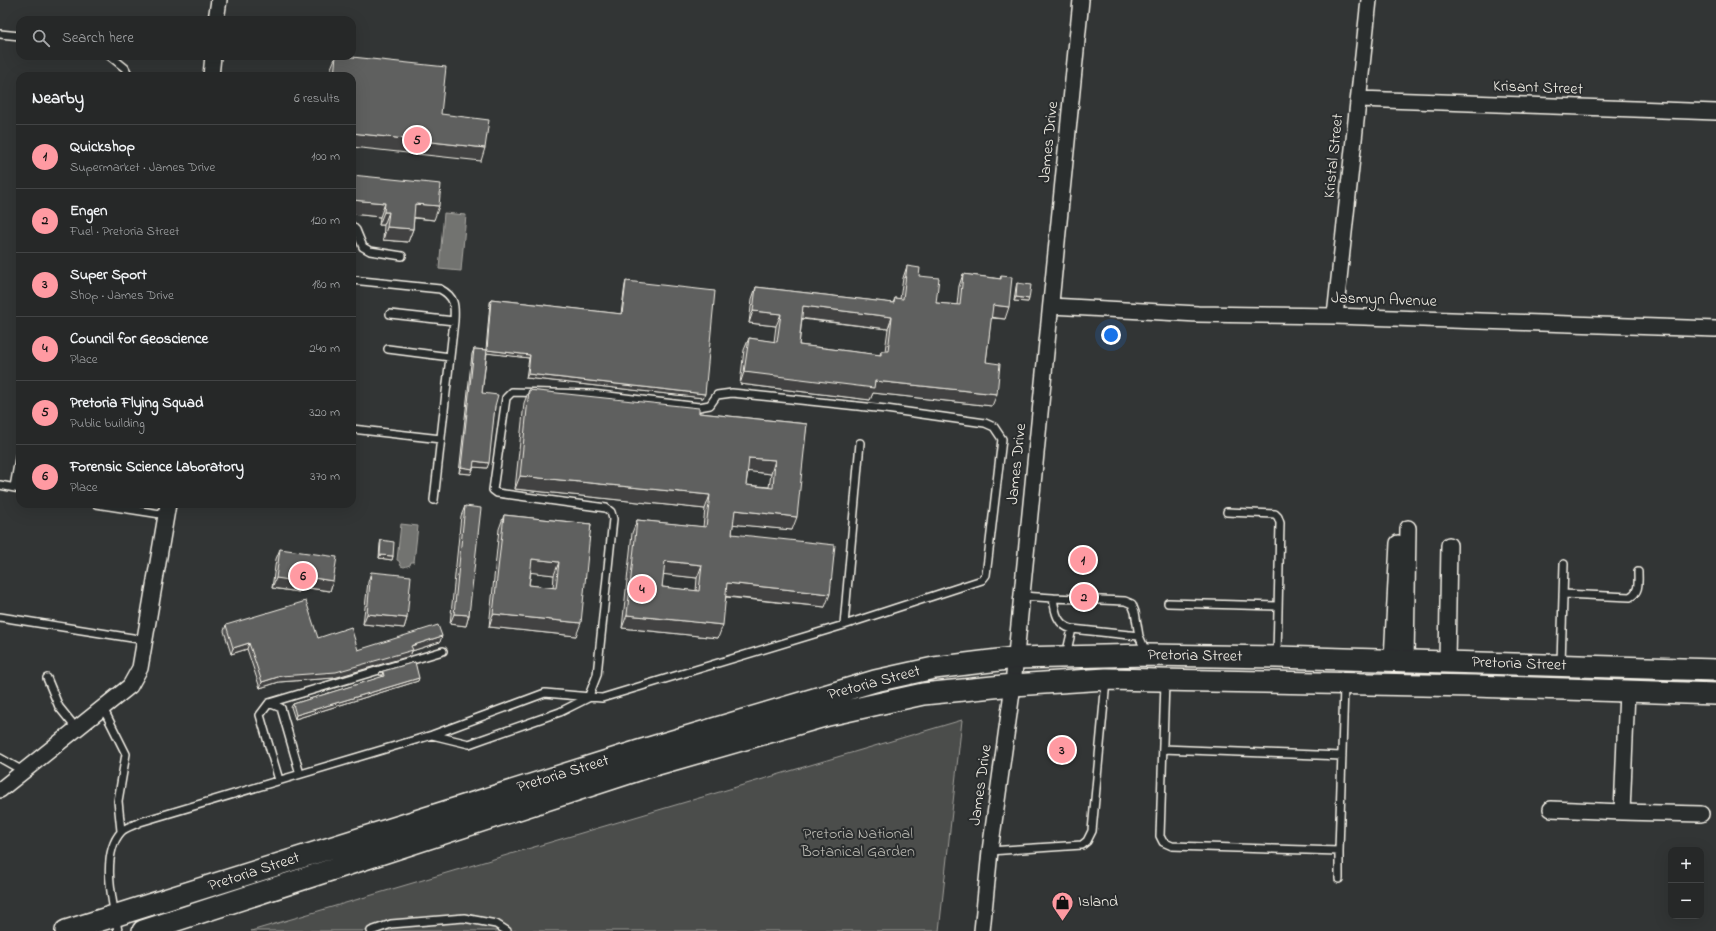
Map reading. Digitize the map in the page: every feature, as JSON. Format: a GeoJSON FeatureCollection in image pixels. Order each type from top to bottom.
{"type":"FeatureCollection","features":[{"type":"Feature","properties":{"kind":"main road","name":"Pretoria Street"},"geometry":{"type":"LineString","coordinates":[[66,931],[116,924],[616,758],[875,681],[934,668],[1015,658],[1148,655],[1447,661],[1716,670]]}},
{"type":"Feature","properties":{"kind":"main road","name":"Pretoria Street"},"geometry":{"type":"LineString","coordinates":[[143,931],[644,768],[828,715],[923,694],[1013,685],[1106,679],[1716,694]]}},
{"type":"Feature","properties":{"kind":"street"},"geometry":{"type":"LineString","coordinates":[[216,16],[218,0]]}},
{"type":"Feature","properties":{"kind":"street","name":"James Drive"},"geometry":{"type":"LineString","coordinates":[[982,931],[990,851],[1013,685],[1081,0]]}},
{"type":"Feature","properties":{"kind":"street","name":"Kristal Street"},"geometry":{"type":"LineString","coordinates":[[1335,316],[1369,0]]}},
{"type":"Feature","properties":{"kind":"street"},"geometry":{"type":"LineString","coordinates":[[211,72],[213,60]]}},
{"type":"Feature","properties":{"kind":"street","name":"Krisant Street"},"geometry":{"type":"LineString","coordinates":[[1359,99],[1716,112]]}},
{"type":"Feature","properties":{"kind":"street","name":"Jasmyn Avenue"},"geometry":{"type":"LineString","coordinates":[[1051,306],[1198,314],[1335,316],[1716,329]]}},
{"type":"Feature","properties":{"kind":"street"},"geometry":{"type":"LineString","coordinates":[[0,790],[102,706],[130,686],[140,668],[146,640],[160,548],[168,510]]}},
{"type":"Feature","properties":{"kind":"street"},"geometry":{"type":"LineString","coordinates":[[1399,660],[1408,528]]}},
{"type":"Feature","properties":{"kind":"street"},"geometry":{"type":"LineString","coordinates":[[1398,543],[1399,660]]}},
{"type":"Feature","properties":{"kind":"street"},"geometry":{"type":"LineString","coordinates":[[1447,661],[1449,545]]}},
{"type":"Feature","properties":{"kind":"street"},"geometry":{"type":"LineString","coordinates":[[1622,812],[1627,691]]}},
{"type":"Feature","properties":{"kind":"street"},"geometry":{"type":"LineString","coordinates":[[1551,809],[1701,814]]}},
{"type":"Feature","properties":{"kind":"lane"},"geometry":{"type":"LineString","coordinates":[[0,34],[16,36]]}},
{"type":"Feature","properties":{"kind":"lane"},"geometry":{"type":"LineString","coordinates":[[115,60],[126,68],[128,72]]}},
{"type":"Feature","properties":{"kind":"lane"},"geometry":{"type":"LineString","coordinates":[[356,230],[363,247],[370,250],[402,256]]}},
{"type":"Feature","properties":{"kind":"lane"},"geometry":{"type":"LineString","coordinates":[[356,280],[440,289],[448,294],[454,302],[454,321],[434,500]]}},
{"type":"Feature","properties":{"kind":"lane"},"geometry":{"type":"LineString","coordinates":[[390,314],[454,321]]}},
{"type":"Feature","properties":{"kind":"lane"},"geometry":{"type":"LineString","coordinates":[[388,350],[450,356]]}},
{"type":"Feature","properties":{"kind":"lane"},"geometry":{"type":"LineString","coordinates":[[121,831],[140,822],[432,735],[545,693],[588,698],[602,698],[982,580],[986,574],[988,560],[1002,439],[994,427],[985,423],[886,409],[732,393],[717,395],[710,405],[698,407],[592,394],[512,392],[506,398],[493,490],[497,493],[606,508],[611,512],[613,518],[597,675],[588,698],[560,712],[468,744],[432,735]]}},
{"type":"Feature","properties":{"kind":"lane"},"geometry":{"type":"LineString","coordinates":[[356,429],[441,439]]}},
{"type":"Feature","properties":{"kind":"lane"},"geometry":{"type":"LineString","coordinates":[[844,624],[860,443]]}},
{"type":"Feature","properties":{"kind":"lane"},"geometry":{"type":"LineString","coordinates":[[0,485],[16,488]]}},
{"type":"Feature","properties":{"kind":"lane"},"geometry":{"type":"LineString","coordinates":[[144,508],[168,510]]}},
{"type":"Feature","properties":{"kind":"lane"},"geometry":{"type":"LineString","coordinates":[[1227,512],[1275,514],[1278,517],[1280,523],[1277,657]]}},
{"type":"Feature","properties":{"kind":"lane"},"geometry":{"type":"LineString","coordinates":[[1560,665],[1564,564]]}},
{"type":"Feature","properties":{"kind":"lane"},"geometry":{"type":"LineString","coordinates":[[1563,594],[1630,597],[1635,594],[1638,589],[1638,572]]}},
{"type":"Feature","properties":{"kind":"lane"},"geometry":{"type":"LineString","coordinates":[[1022,596],[1125,601],[1132,604],[1135,612],[1139,636],[1148,655]]}},
{"type":"Feature","properties":{"kind":"lane"},"geometry":{"type":"LineString","coordinates":[[1053,598],[1054,610],[1060,623],[1064,626],[1072,629],[1139,636]]}},
{"type":"Feature","properties":{"kind":"lane"},"geometry":{"type":"LineString","coordinates":[[1168,603],[1278,606]]}},
{"type":"Feature","properties":{"kind":"lane"},"geometry":{"type":"LineString","coordinates":[[0,617],[146,640]]}},
{"type":"Feature","properties":{"kind":"lane"},"geometry":{"type":"LineString","coordinates":[[1066,656],[1072,629]]}},
{"type":"Feature","properties":{"kind":"lane"},"geometry":{"type":"LineString","coordinates":[[280,780],[260,715],[268,703],[443,651]]}},
{"type":"Feature","properties":{"kind":"lane"},"geometry":{"type":"LineString","coordinates":[[46,678],[59,707],[76,728]]}},
{"type":"Feature","properties":{"kind":"lane"},"geometry":{"type":"LineString","coordinates":[[990,851],[1082,845],[1087,841],[1092,832],[1106,679]]}},
{"type":"Feature","properties":{"kind":"lane"},"geometry":{"type":"LineString","coordinates":[[1165,680],[1160,836],[1163,842],[1172,846],[1339,851]]}},
{"type":"Feature","properties":{"kind":"lane"},"geometry":{"type":"LineString","coordinates":[[1339,879],[1344,684]]}},
{"type":"Feature","properties":{"kind":"lane"},"geometry":{"type":"LineString","coordinates":[[268,703],[281,708],[300,774]]}},
{"type":"Feature","properties":{"kind":"lane"},"geometry":{"type":"LineString","coordinates":[[102,706],[126,754],[118,801],[121,831],[114,844],[110,862],[110,880],[116,924]]}},
{"type":"Feature","properties":{"kind":"lane"},"geometry":{"type":"LineString","coordinates":[[1163,749],[1342,756]]}},
{"type":"Feature","properties":{"kind":"lane"},"geometry":{"type":"LineString","coordinates":[[0,758],[23,771]]}},
{"type":"Feature","properties":{"kind":"lane"},"geometry":{"type":"LineString","coordinates":[[371,931],[391,924],[464,918],[496,924],[507,931]]}},
{"type":"Feature","properties":{"kind":"green space","name":"Pretoria National Botanical Garden"},"geometry":{"type":"Polygon","coordinates":[[[962,720],[939,931],[251,931],[962,720]]]}},
{"type":"Feature","properties":{"kind":"shaded area"},"geometry":{"type":"Polygon","coordinates":[[[444,213],[466,215],[461,271],[439,269],[444,213]]]}},
{"type":"Feature","properties":{"kind":"shaded area"},"geometry":{"type":"Polygon","coordinates":[[[401,524],[418,526],[414,562],[411,562],[410,565],[404,567],[401,566],[397,560],[401,524]]]}},
{"type":"Feature","properties":{"kind":"building"},"geometry":{"type":"Polygon","coordinates":[[[356,57],[446,67],[441,114],[489,120],[485,148],[356,133],[356,72],[334,72],[336,60],[356,60],[356,57]]]}},
{"type":"Feature","properties":{"kind":"building"},"geometry":{"type":"Polygon","coordinates":[[[356,175],[441,184],[439,206],[415,204],[413,229],[387,227],[389,212],[384,212],[385,203],[356,200],[356,175]]]}},
{"type":"Feature","properties":{"kind":"building"},"geometry":{"type":"Polygon","coordinates":[[[907,266],[920,268],[919,276],[939,278],[936,303],[960,305],[963,274],[1001,279],[1001,276],[1012,277],[1009,307],[993,305],[986,362],[1000,364],[997,394],[875,381],[874,388],[744,372],[749,338],[777,342],[781,314],[753,311],[756,287],[894,303],[895,298],[903,299],[907,266]],[[803,306],[799,345],[881,355],[881,351],[888,351],[892,317],[803,306]]]}},
{"type":"Feature","properties":{"kind":"building"},"geometry":{"type":"Polygon","coordinates":[[[626,281],[715,291],[705,394],[528,374],[530,355],[487,350],[491,299],[622,314],[626,281]]]}},
{"type":"Feature","properties":{"kind":"building"},"geometry":{"type":"Polygon","coordinates":[[[1017,283],[1031,285],[1029,299],[1016,297],[1017,283]]]}},
{"type":"Feature","properties":{"kind":"building"},"geometry":{"type":"Polygon","coordinates":[[[474,349],[487,350],[482,393],[498,395],[495,406],[489,463],[474,461],[473,469],[461,467],[474,349]]]}},
{"type":"Feature","properties":{"kind":"building"},"geometry":{"type":"Polygon","coordinates":[[[529,390],[699,408],[699,413],[807,424],[797,517],[735,510],[732,534],[835,545],[830,594],[727,583],[723,625],[627,615],[637,520],[706,527],[710,495],[520,476],[529,390]],[[749,458],[746,485],[773,488],[775,460],[749,458]],[[665,561],[662,587],[699,591],[702,565],[665,561]]]}},
{"type":"Feature","properties":{"kind":"building"},"geometry":{"type":"Polygon","coordinates":[[[465,506],[481,508],[469,615],[454,614],[465,506]]]}},
{"type":"Feature","properties":{"kind":"building"},"geometry":{"type":"Polygon","coordinates":[[[504,515],[591,524],[581,623],[493,614],[504,515]],[[532,559],[529,585],[556,588],[559,562],[532,559]]]}},
{"type":"Feature","properties":{"kind":"building"},"geometry":{"type":"Polygon","coordinates":[[[381,540],[394,542],[393,556],[380,555],[381,540]]]}},
{"type":"Feature","properties":{"kind":"building"},"geometry":{"type":"Polygon","coordinates":[[[280,549],[337,557],[333,581],[301,576],[303,582],[276,578],[280,549]]]}},
{"type":"Feature","properties":{"kind":"building"},"geometry":{"type":"Polygon","coordinates":[[[371,572],[411,576],[407,618],[367,614],[371,572]]]}},
{"type":"Feature","properties":{"kind":"building"},"geometry":{"type":"Polygon","coordinates":[[[306,601],[318,638],[351,627],[358,650],[438,625],[442,636],[411,646],[413,650],[336,672],[281,676],[262,682],[249,643],[233,648],[226,625],[306,601]]]}},
{"type":"Feature","properties":{"kind":"building"},"geometry":{"type":"Polygon","coordinates":[[[415,662],[419,678],[296,715],[293,704],[384,676],[383,672],[380,672],[415,662]]]}},
{"type":"Feature","properties":{"kind":"place","name":"Pretoria Flying Squad"},"geometry":{"type":"Point","coordinates":[417,140]}},
{"type":"Feature","properties":{"kind":"place","name":"Quickshop"},"geometry":{"type":"Point","coordinates":[1083,560]}},
{"type":"Feature","properties":{"kind":"place","name":"Forensic Science Laboratory"},"geometry":{"type":"Point","coordinates":[303,576]}},
{"type":"Feature","properties":{"kind":"place","name":"Council for Geoscience"},"geometry":{"type":"Point","coordinates":[642,589]}},
{"type":"Feature","properties":{"kind":"place","name":"Engen"},"geometry":{"type":"Point","coordinates":[1084,597]}},
{"type":"Feature","properties":{"kind":"place","name":"Super Sport"},"geometry":{"type":"Point","coordinates":[1062,750]}},
{"type":"Feature","properties":{"kind":"place","name":"Island"},"geometry":{"type":"Point","coordinates":[1062,922]}}]}
